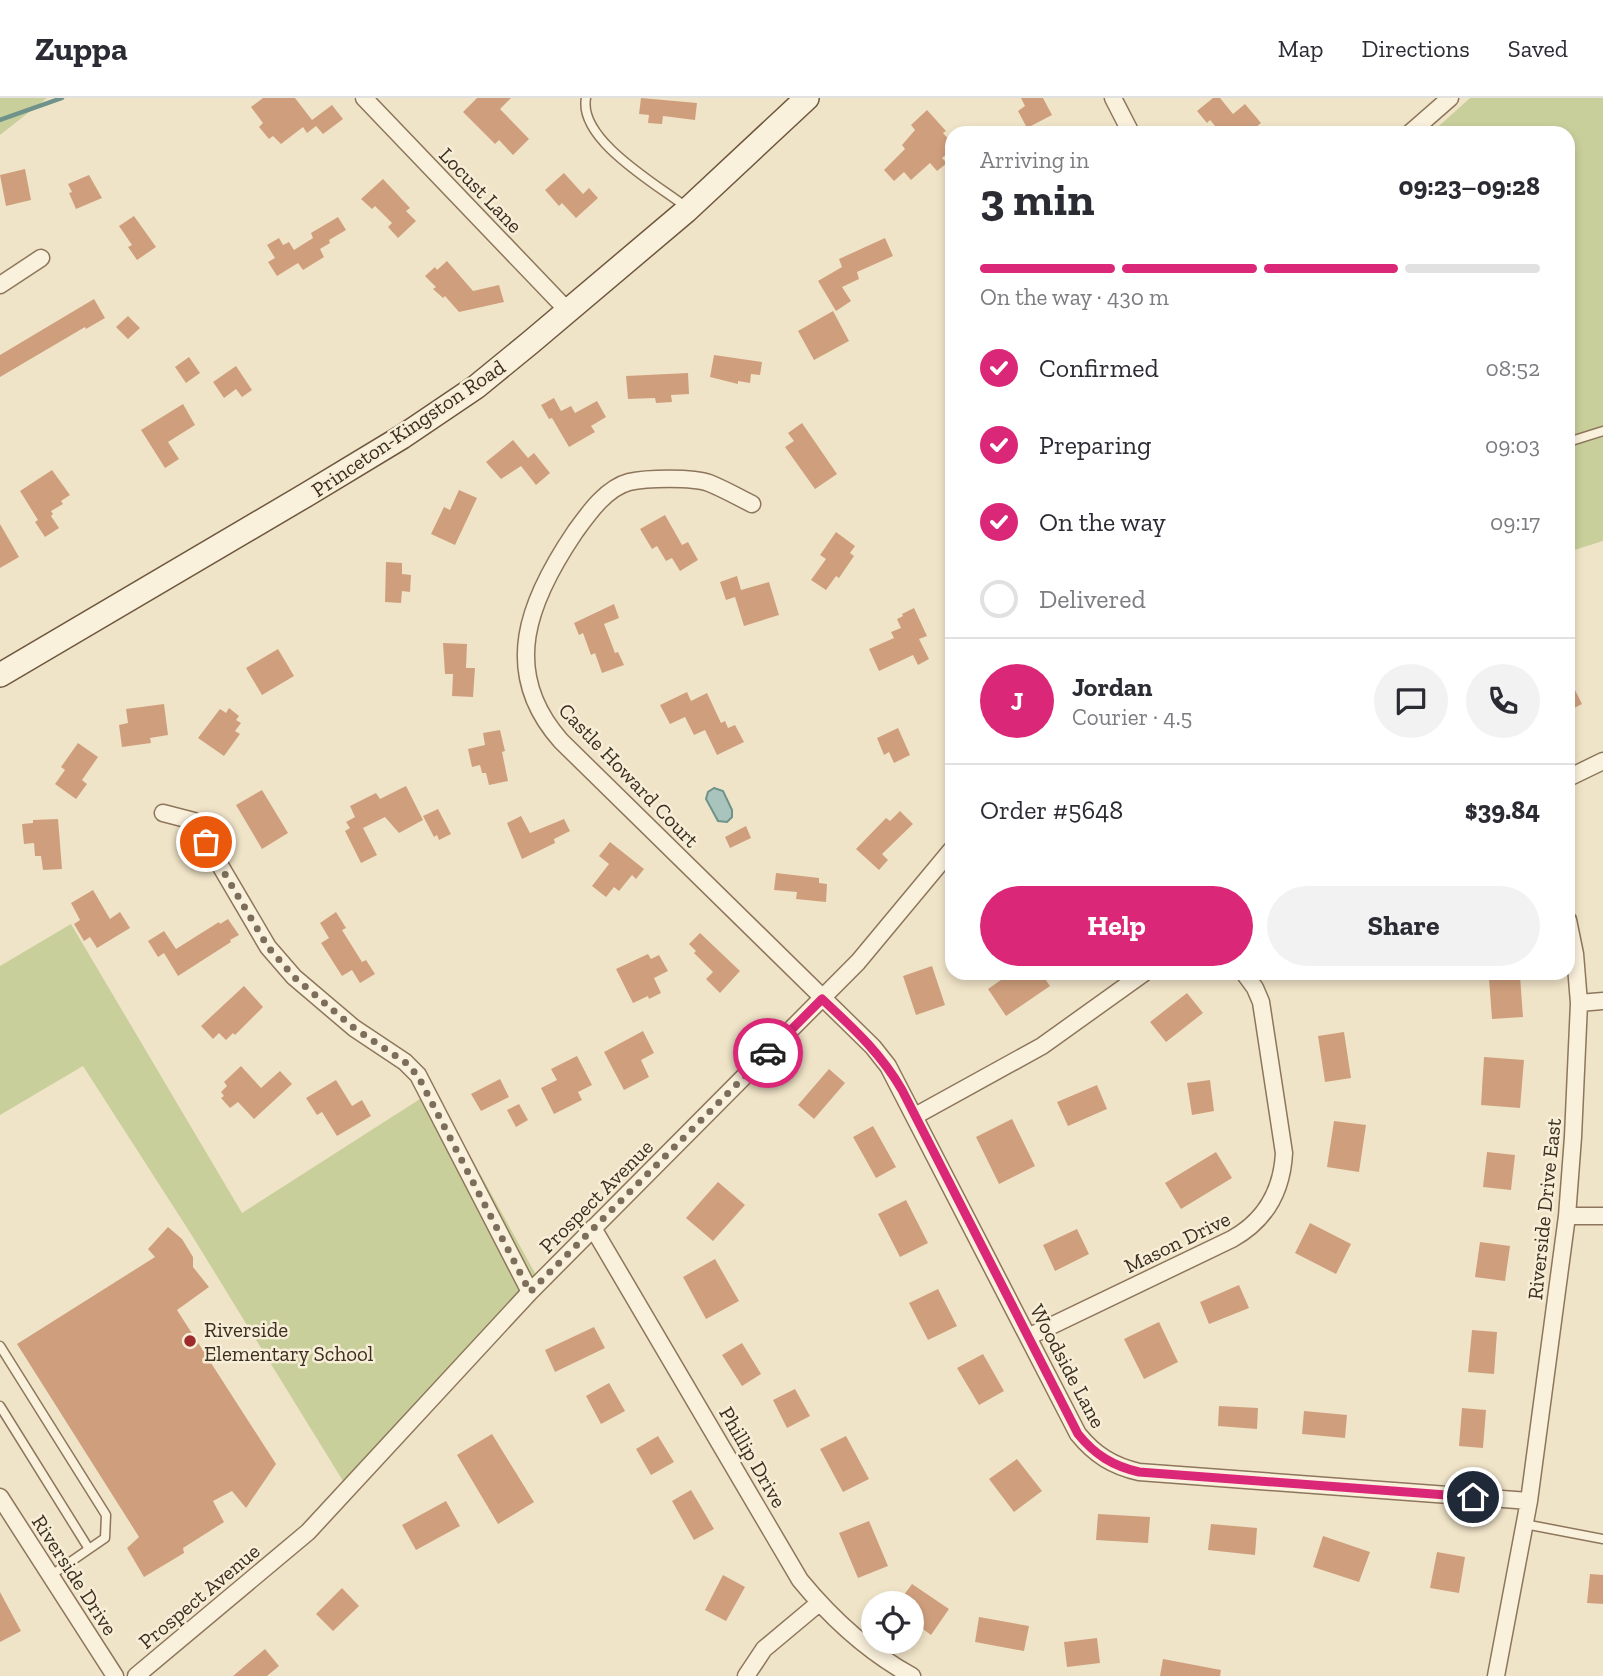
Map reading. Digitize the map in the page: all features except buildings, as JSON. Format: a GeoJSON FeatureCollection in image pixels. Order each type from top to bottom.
{"type":"FeatureCollection","features":[{"type":"Feature","properties":{"kind":"main road","name":"Princeton-Kingston Road"},"geometry":{"type":"LineString","coordinates":[[0,675],[402,437],[476,387],[688,209],[807,98]]}},
{"type":"Feature","properties":{"kind":"street","name":"Locust Lane"},"geometry":{"type":"LineString","coordinates":[[364,98],[568,311]]}},
{"type":"Feature","properties":{"kind":"street"},"geometry":{"type":"LineString","coordinates":[[1113,98],[1127,126]]}},
{"type":"Feature","properties":{"kind":"street"},"geometry":{"type":"LineString","coordinates":[[1418,126],[1450,98]]}},
{"type":"Feature","properties":{"kind":"street"},"geometry":{"type":"LineString","coordinates":[[0,285],[41,258]]}},
{"type":"Feature","properties":{"kind":"street","name":"Castle Howard Court"},"geometry":{"type":"LineString","coordinates":[[752,504],[706,482],[657,479],[627,483],[601,500],[569,542],[538,596],[528,627],[526,672],[531,693],[541,715],[561,741],[822,999]]}},
{"type":"Feature","properties":{"kind":"street"},"geometry":{"type":"LineString","coordinates":[[1575,775],[1603,761]]}},
{"type":"Feature","properties":{"kind":"street"},"geometry":{"type":"LineString","coordinates":[[163,813],[194,821],[268,947],[294,977],[354,1028],[405,1062],[418,1076],[530,1292]]}},
{"type":"Feature","properties":{"kind":"street","name":"Prospect Avenue"},"geometry":{"type":"LineString","coordinates":[[136,1676],[308,1532],[530,1292],[858,962],[945,857]]}},
{"type":"Feature","properties":{"kind":"street","name":"Riverside Drive East"},"geometry":{"type":"LineString","coordinates":[[1529,1501],[1567,1216],[1579,1003],[1575,954]]}},
{"type":"Feature","properties":{"kind":"street"},"geometry":{"type":"LineString","coordinates":[[915,1115],[1042,1046],[1134,980]]}},
{"type":"Feature","properties":{"kind":"street","name":"Mason Drive"},"geometry":{"type":"LineString","coordinates":[[1028,1338],[1232,1239],[1258,1221],[1270,1206],[1278,1189],[1284,1153],[1261,1002],[1249,980]]}},
{"type":"Feature","properties":{"kind":"street","name":"Woodside Lane"},"geometry":{"type":"LineString","coordinates":[[822,999],[873,1047],[888,1066],[1078,1434],[1104,1460],[1139,1472],[1529,1501]]}},
{"type":"Feature","properties":{"kind":"street"},"geometry":{"type":"LineString","coordinates":[[1579,1003],[1603,1001]]}},
{"type":"Feature","properties":{"kind":"street"},"geometry":{"type":"LineString","coordinates":[[1567,1216],[1603,1216]]}},
{"type":"Feature","properties":{"kind":"street","name":"Phillip Drive"},"geometry":{"type":"LineString","coordinates":[[593,1228],[800,1580],[819,1603],[868,1648],[912,1676]]}},
{"type":"Feature","properties":{"kind":"street","name":"Riverside Drive"},"geometry":{"type":"LineString","coordinates":[[0,1497],[115,1676]]}},
{"type":"Feature","properties":{"kind":"street"},"geometry":{"type":"LineString","coordinates":[[1496,1676],[1529,1501]]}},
{"type":"Feature","properties":{"kind":"street"},"geometry":{"type":"LineString","coordinates":[[746,1676],[764,1649],[819,1603]]}},
{"type":"Feature","properties":{"kind":"lane"},"geometry":{"type":"LineString","coordinates":[[586,98],[588,118],[598,134],[620,158],[688,209]]}},
{"type":"Feature","properties":{"kind":"lane"},"geometry":{"type":"LineString","coordinates":[[1575,440],[1603,431]]}},
{"type":"Feature","properties":{"kind":"lane"},"geometry":{"type":"LineString","coordinates":[[0,1346],[106,1515],[105,1538],[50,1576]]}},
{"type":"Feature","properties":{"kind":"lane"},"geometry":{"type":"LineString","coordinates":[[0,1406],[89,1549]]}},
{"type":"Feature","properties":{"kind":"lane"},"geometry":{"type":"LineString","coordinates":[[1524,1524],[1603,1539]]}},
{"type":"Feature","properties":{"kind":"green space"},"geometry":{"type":"Polygon","coordinates":[[[0,98],[47,98],[0,135],[0,98]]]}},
{"type":"Feature","properties":{"kind":"green space"},"geometry":{"type":"Polygon","coordinates":[[[1470,98],[1603,98],[1603,541],[1575,550],[1575,126],[1439,126],[1470,98]]]}},
{"type":"Feature","properties":{"kind":"green space"},"geometry":{"type":"Polygon","coordinates":[[[71,924],[242,1213],[434,1090],[541,1284],[351,1494],[191,1234],[83,1066],[0,1115],[0,966],[71,924]]]}},
{"type":"Feature","properties":{"kind":"water"},"geometry":{"type":"Polygon","coordinates":[[[714,788],[723,791],[732,810],[732,817],[727,822],[718,821],[706,799],[708,792],[714,788]]]}},
{"type":"Feature","properties":{"kind":"waterway"},"geometry":{"type":"LineString","coordinates":[[0,120],[62,98]]}},
{"type":"Feature","properties":{"kind":"way so far"},"geometry":{"type":"LineString","coordinates":[[206,842],[268,947],[294,977],[354,1028],[405,1062],[418,1076],[429,1092],[530,1292],[768,1053]]}},
{"type":"Feature","properties":{"kind":"place","name":"Riverside Elementary School"},"geometry":{"type":"Point","coordinates":[190,1341]}},
{"type":"Feature","properties":{"kind":"route"},"geometry":{"type":"LineString","coordinates":[[768,1053],[822,999],[873,1047],[902,1090],[1078,1434],[1104,1460],[1139,1472],[1473,1497]]}}]}
